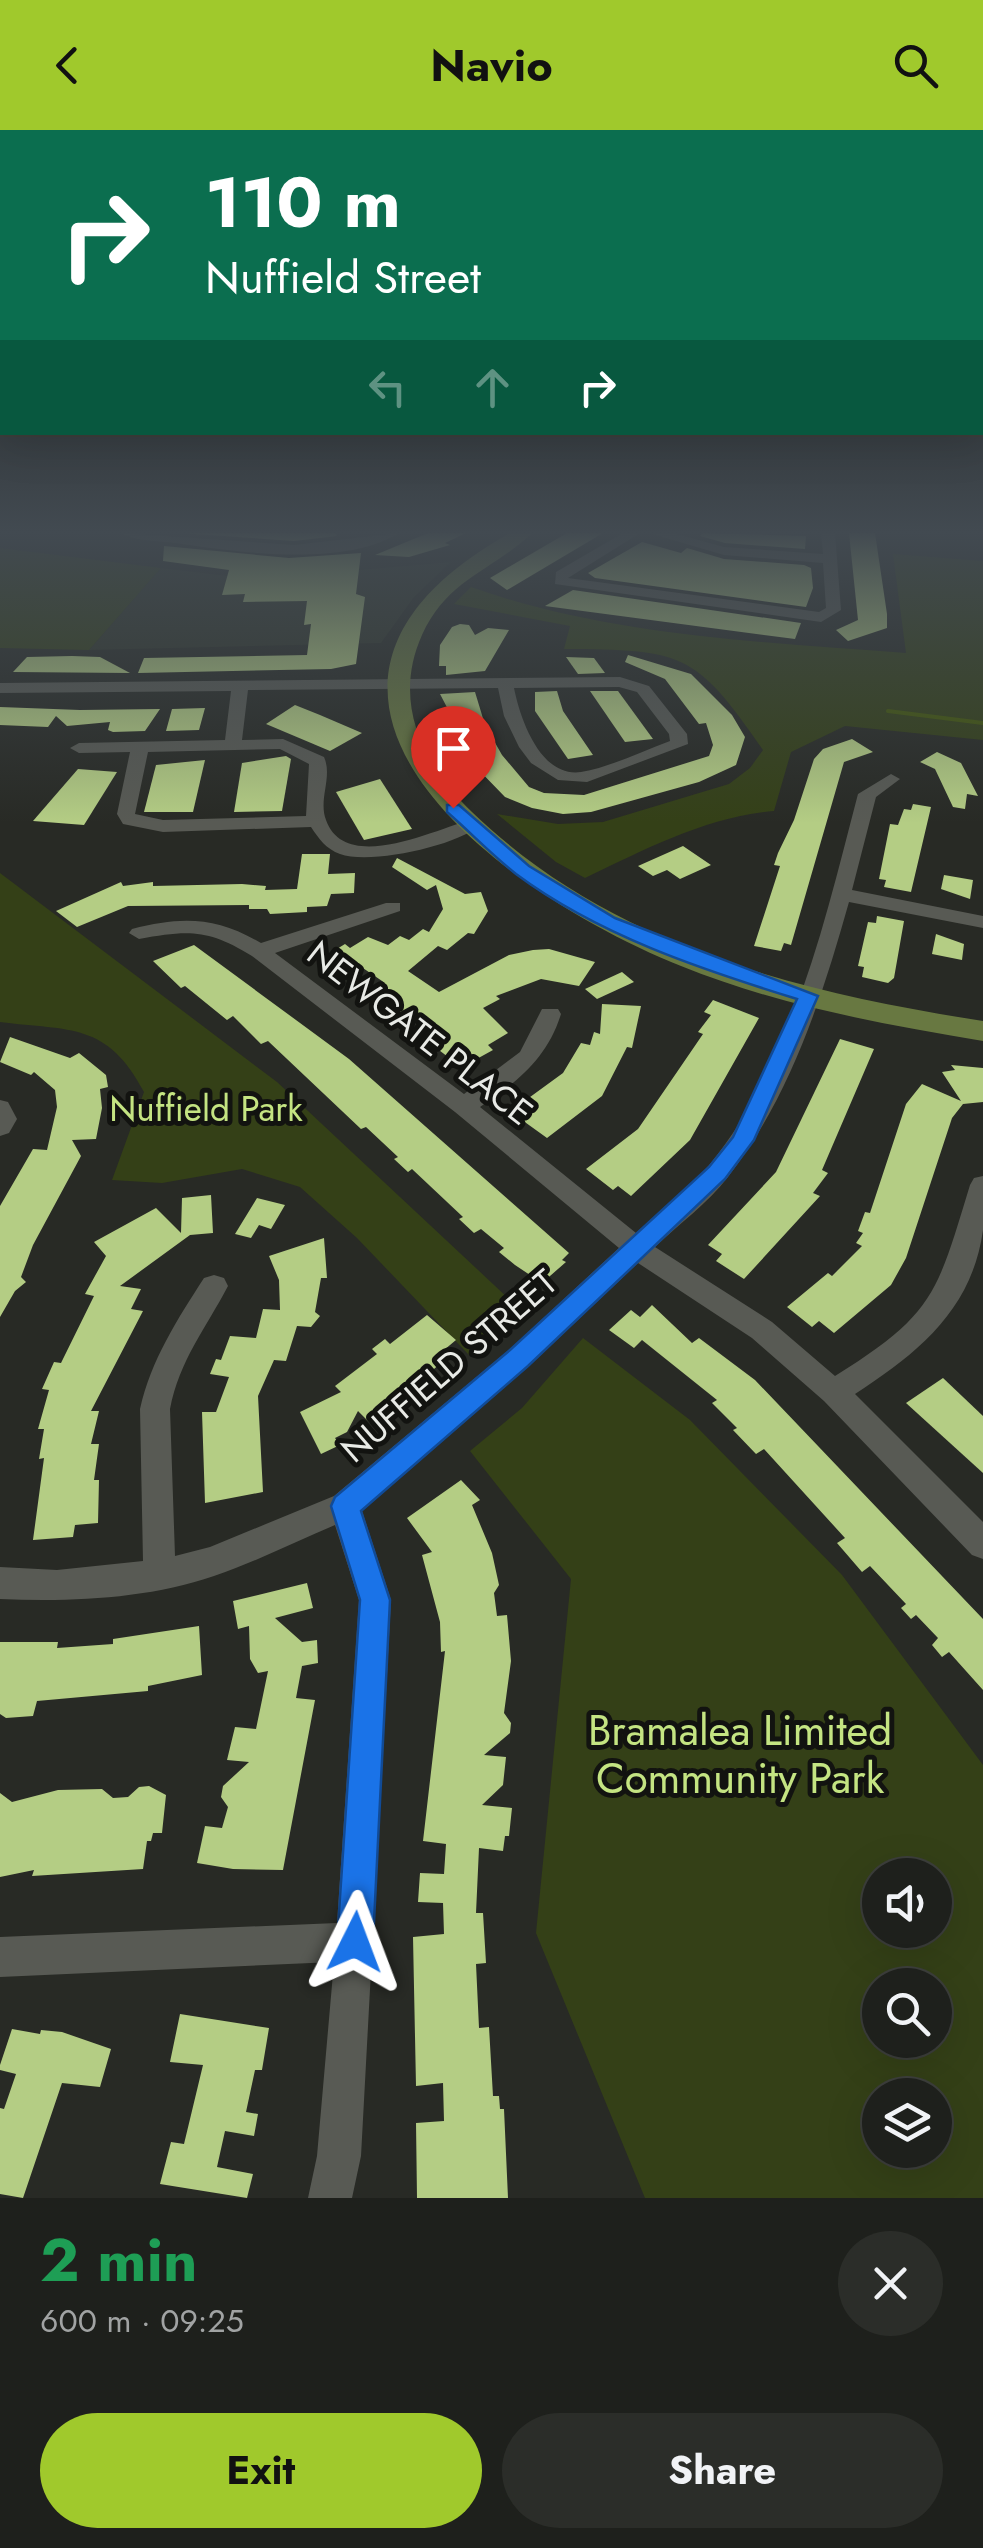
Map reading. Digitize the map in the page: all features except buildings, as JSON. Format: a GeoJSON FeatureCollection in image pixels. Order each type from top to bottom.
{"type":"FeatureCollection","features":[{"type":"Feature","properties":{"kind":"main road"},"geometry":{"type":"LineString","coordinates":[[414,630],[399,684],[402,722],[420,766],[470,826],[523,870],[608,922],[692,958],[808,996],[983,1031]]}},
{"type":"Feature","properties":{"kind":"street"},"geometry":{"type":"LineString","coordinates":[[0,688],[505,683],[634,684],[678,734],[679,744],[581,778],[565,778],[547,771],[514,724],[505,683]]}},
{"type":"Feature","properties":{"kind":"street"},"geometry":{"type":"LineString","coordinates":[[233,745],[240,687]]}},
{"type":"Feature","properties":{"kind":"street"},"geometry":{"type":"LineString","coordinates":[[79,748],[283,744],[320,764],[316,821],[330,844],[351,851],[399,850],[470,826]]}},
{"type":"Feature","properties":{"kind":"street"},"geometry":{"type":"LineString","coordinates":[[140,748],[126,814],[140,824],[316,821]]}},
{"type":"Feature","properties":{"kind":"street","name":"NUFFIELD STREET"},"geometry":{"type":"LineString","coordinates":[[0,1584],[57,1586],[160,1575],[212,1562],[345,1506],[519,1358],[717,1173],[742,1140],[808,996],[842,894],[867,794],[891,779]]}},
{"type":"Feature","properties":{"kind":"street"},"geometry":{"type":"LineString","coordinates":[[842,894],[983,922]]}},
{"type":"Feature","properties":{"kind":"street"},"geometry":{"type":"LineString","coordinates":[[259,951],[393,907]]}},
{"type":"Feature","properties":{"kind":"street","name":"NEWGATE PLACE"},"geometry":{"type":"LineString","coordinates":[[139,933],[172,927],[222,929],[259,951],[463,1106],[638,1249],[762,1330],[834,1392],[983,1544]]}},
{"type":"Feature","properties":{"kind":"street"},"geometry":{"type":"LineString","coordinates":[[463,1106],[529,1061],[544,1040],[550,1014]]}},
{"type":"Feature","properties":{"kind":"street"},"geometry":{"type":"LineString","coordinates":[[0,1108],[4,1119],[0,1128]]}},
{"type":"Feature","properties":{"kind":"street"},"geometry":{"type":"LineString","coordinates":[[834,1392],[916,1336],[937,1311],[952,1284],[983,1185]]}},
{"type":"Feature","properties":{"kind":"street"},"geometry":{"type":"LineString","coordinates":[[160,1575],[155,1410],[159,1382],[173,1350],[214,1286]]}},
{"type":"Feature","properties":{"kind":"street"},"geometry":{"type":"LineString","coordinates":[[330,2198],[339,2156],[375,1600],[345,1506]]}},
{"type":"Feature","properties":{"kind":"street"},"geometry":{"type":"LineString","coordinates":[[0,1957],[355,1942]]}},
{"type":"Feature","properties":{"kind":"shaded area"},"geometry":{"type":"Polygon","coordinates":[[[107,630],[391,630],[381,643],[89,650],[107,630]]]}},
{"type":"Feature","properties":{"kind":"green space"},"geometry":{"type":"Polygon","coordinates":[[[0,630],[107,630],[89,650],[0,648],[0,630]]]}},
{"type":"Feature","properties":{"kind":"green space"},"geometry":{"type":"Polygon","coordinates":[[[569,630],[651,630],[906,653],[903,630],[983,630],[983,740],[845,726],[791,752],[774,811],[700,827],[585,878],[556,862],[497,814],[558,824],[603,822],[729,784],[750,768],[763,750],[720,693],[682,663],[635,651],[564,649],[569,630]]]}},
{"type":"Feature","properties":{"kind":"green space","name":"Nuffield Park"},"geometry":{"type":"Polygon","coordinates":[[[0,873],[277,1082],[524,1313],[469,1355],[357,1238],[300,1187],[242,1169],[162,1183],[112,1180],[144,1092],[130,1069],[101,1041],[67,1030],[0,1022],[0,873]]]}},
{"type":"Feature","properties":{"kind":"green space","name":"Bramalea Limited Community Park"},"geometry":{"type":"Polygon","coordinates":[[[583,1338],[690,1420],[842,1575],[983,1765],[983,2198],[645,2198],[536,1933],[571,1579],[470,1451],[522,1408],[583,1338]]]}},
{"type":"Feature","properties":{"kind":"waterway"},"geometry":{"type":"LineString","coordinates":[[888,711],[983,723]]}},
{"type":"Feature","properties":{"kind":"route"},"geometry":{"type":"LineString","coordinates":[[355,1942],[375,1600],[345,1506],[519,1358],[717,1173],[742,1140],[808,996],[718,968],[608,922],[523,870],[453,808]]}}]}
